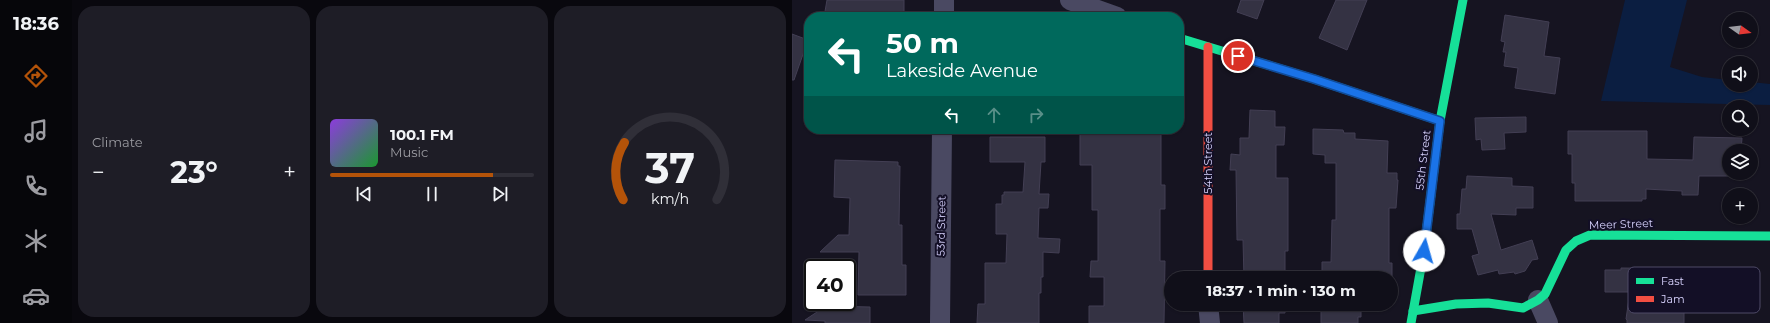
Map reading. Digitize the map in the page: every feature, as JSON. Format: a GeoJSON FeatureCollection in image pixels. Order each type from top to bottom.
{"type":"FeatureCollection","features":[{"type":"Feature","properties":{"kind":"street"},"geometry":{"type":"LineString","coordinates":[[944,0],[944,12]]}},
{"type":"Feature","properties":{"kind":"street"},"geometry":{"type":"LineString","coordinates":[[1070,0],[1103,12]]}},
{"type":"Feature","properties":{"kind":"street","name":"55th Street"},"geometry":{"type":"LineString","coordinates":[[1411,323],[1424,251],[1440,121],[1463,0]]}},
{"type":"Feature","properties":{"kind":"street"},"geometry":{"type":"LineString","coordinates":[[1184,40],[1314,79],[1440,121]]}},
{"type":"Feature","properties":{"kind":"street","name":"54th Street"},"geometry":{"type":"LineString","coordinates":[[1208,47],[1208,271]]}},
{"type":"Feature","properties":{"kind":"street","name":"53rd Street"},"geometry":{"type":"LineString","coordinates":[[940,323],[942,134]]}},
{"type":"Feature","properties":{"kind":"street","name":"Meer Street"},"geometry":{"type":"LineString","coordinates":[[1538,300],[1545,294],[1566,250],[1576,241],[1590,235],[1770,236]]}},
{"type":"Feature","properties":{"kind":"street"},"geometry":{"type":"LineString","coordinates":[[1413,311],[1456,304],[1488,304],[1523,308],[1538,300],[1548,323]]}},
{"type":"Feature","properties":{"kind":"street"},"geometry":{"type":"LineString","coordinates":[[1209,311],[1210,323]]}},
{"type":"Feature","properties":{"kind":"water"},"geometry":{"type":"Polygon","coordinates":[[[1625,0],[1687,0],[1670,67],[1702,77],[1722,79],[1722,92],[1758,92],[1758,83],[1770,84],[1770,105],[1758,105],[1758,100],[1722,100],[1722,104],[1601,101],[1625,0]]]}},
{"type":"Feature","properties":{"kind":"building"},"geometry":{"type":"Polygon","coordinates":[[[827,0],[904,0],[904,12],[825,12],[827,0]]]}},
{"type":"Feature","properties":{"kind":"building"},"geometry":{"type":"Polygon","coordinates":[[[1241,0],[1264,0],[1257,19],[1237,12],[1241,0]]]}},
{"type":"Feature","properties":{"kind":"building"},"geometry":{"type":"Polygon","coordinates":[[[1336,0],[1367,0],[1347,50],[1319,38],[1336,0]]]}},
{"type":"Feature","properties":{"kind":"building"},"geometry":{"type":"Polygon","coordinates":[[[1505,15],[1549,22],[1544,56],[1560,58],[1555,94],[1515,88],[1518,68],[1504,66],[1506,52],[1503,52],[1505,42],[1501,41],[1505,15]]]}},
{"type":"Feature","properties":{"kind":"building"},"geometry":{"type":"Polygon","coordinates":[[[792,34],[804,38],[804,51],[794,80],[792,80],[792,34]]]}},
{"type":"Feature","properties":{"kind":"building"},"geometry":{"type":"Polygon","coordinates":[[[1250,110],[1275,111],[1275,127],[1285,127],[1284,145],[1276,145],[1276,178],[1288,178],[1288,251],[1285,251],[1285,271],[1244,271],[1243,240],[1237,240],[1236,170],[1230,170],[1231,154],[1240,155],[1240,138],[1249,138],[1250,110]]]}},
{"type":"Feature","properties":{"kind":"building"},"geometry":{"type":"Polygon","coordinates":[[[1526,117],[1526,132],[1504,133],[1505,149],[1482,150],[1481,139],[1476,140],[1475,118],[1526,117]]]}},
{"type":"Feature","properties":{"kind":"building"},"geometry":{"type":"Polygon","coordinates":[[[1313,129],[1343,130],[1344,133],[1355,133],[1355,139],[1388,141],[1387,173],[1397,173],[1398,180],[1396,208],[1389,208],[1389,263],[1392,263],[1392,271],[1322,271],[1322,262],[1331,262],[1332,220],[1336,220],[1336,163],[1325,163],[1325,155],[1313,154],[1313,129]]]}},
{"type":"Feature","properties":{"kind":"building"},"geometry":{"type":"Polygon","coordinates":[[[1568,131],[1647,131],[1647,159],[1693,160],[1694,137],[1742,138],[1742,144],[1722,144],[1722,176],[1699,176],[1698,195],[1682,195],[1682,191],[1646,189],[1646,199],[1642,199],[1642,201],[1575,201],[1575,183],[1572,183],[1572,154],[1568,154],[1568,131]]]}},
{"type":"Feature","properties":{"kind":"building"},"geometry":{"type":"Polygon","coordinates":[[[1080,134],[1161,134],[1161,185],[1165,185],[1165,209],[1160,209],[1160,261],[1165,261],[1164,323],[1089,323],[1089,306],[1104,306],[1104,277],[1090,277],[1091,261],[1098,261],[1098,210],[1092,210],[1092,165],[1080,165],[1080,134]]]}},
{"type":"Feature","properties":{"kind":"building"},"geometry":{"type":"Polygon","coordinates":[[[990,137],[1045,137],[1045,162],[1041,162],[1039,194],[1049,194],[1048,208],[1039,208],[1038,238],[1060,239],[1059,253],[1043,252],[1043,277],[1041,277],[1041,293],[1039,293],[1039,323],[977,323],[978,304],[985,304],[985,263],[1006,263],[1007,234],[996,234],[996,204],[1002,204],[1002,195],[1004,195],[1004,192],[1023,192],[1025,162],[990,162],[990,137]]]}},
{"type":"Feature","properties":{"kind":"building"},"geometry":{"type":"Polygon","coordinates":[[[835,160],[898,162],[898,166],[900,166],[899,225],[902,225],[902,265],[906,265],[906,295],[858,295],[859,252],[820,252],[838,235],[849,235],[850,198],[834,197],[835,160]]]}},
{"type":"Feature","properties":{"kind":"building"},"geometry":{"type":"Polygon","coordinates":[[[1467,176],[1512,178],[1512,186],[1533,187],[1533,208],[1516,208],[1516,215],[1491,214],[1501,250],[1532,240],[1538,259],[1532,260],[1525,271],[1515,274],[1514,272],[1499,274],[1498,270],[1478,275],[1472,256],[1479,254],[1472,229],[1457,229],[1457,214],[1460,214],[1462,189],[1466,189],[1467,176]]]}},
{"type":"Feature","properties":{"kind":"building"},"geometry":{"type":"Polygon","coordinates":[[[1621,268],[1628,268],[1628,292],[1605,292],[1605,270],[1621,270],[1621,268]]]}},
{"type":"Feature","properties":{"kind":"building"},"geometry":{"type":"Polygon","coordinates":[[[1628,306],[1628,313],[1684,313],[1684,323],[1627,323],[1626,319],[1628,306]]]}},
{"type":"Feature","properties":{"kind":"building"},"geometry":{"type":"Polygon","coordinates":[[[856,307],[870,307],[870,323],[825,323],[825,321],[805,320],[818,311],[856,311],[856,307]]]}},
{"type":"Feature","properties":{"kind":"building"},"geometry":{"type":"Polygon","coordinates":[[[1243,311],[1285,311],[1285,313],[1279,313],[1279,323],[1244,323],[1243,311]]]}},
{"type":"Feature","properties":{"kind":"building"},"geometry":{"type":"Polygon","coordinates":[[[1321,311],[1361,311],[1361,317],[1358,317],[1358,323],[1321,323],[1321,311]]]}},
{"type":"Feature","properties":{"kind":"traffic: fast"},"geometry":{"type":"LineString","coordinates":[[1411,323],[1424,251],[1440,121],[1463,0]]}},
{"type":"Feature","properties":{"kind":"traffic: fast"},"geometry":{"type":"LineString","coordinates":[[1184,40],[1314,79],[1440,121]]}},
{"type":"Feature","properties":{"kind":"traffic: fast"},"geometry":{"type":"LineString","coordinates":[[1413,311],[1456,304],[1488,303],[1523,308],[1538,300],[1545,294],[1566,250],[1576,241],[1590,235],[1770,236]]}},
{"type":"Feature","properties":{"kind":"traffic: jam"},"geometry":{"type":"LineString","coordinates":[[1208,47],[1208,271]]}},
{"type":"Feature","properties":{"kind":"route"},"geometry":{"type":"LineString","coordinates":[[1238,56],[1314,79],[1440,121],[1424,251]]}}]}
